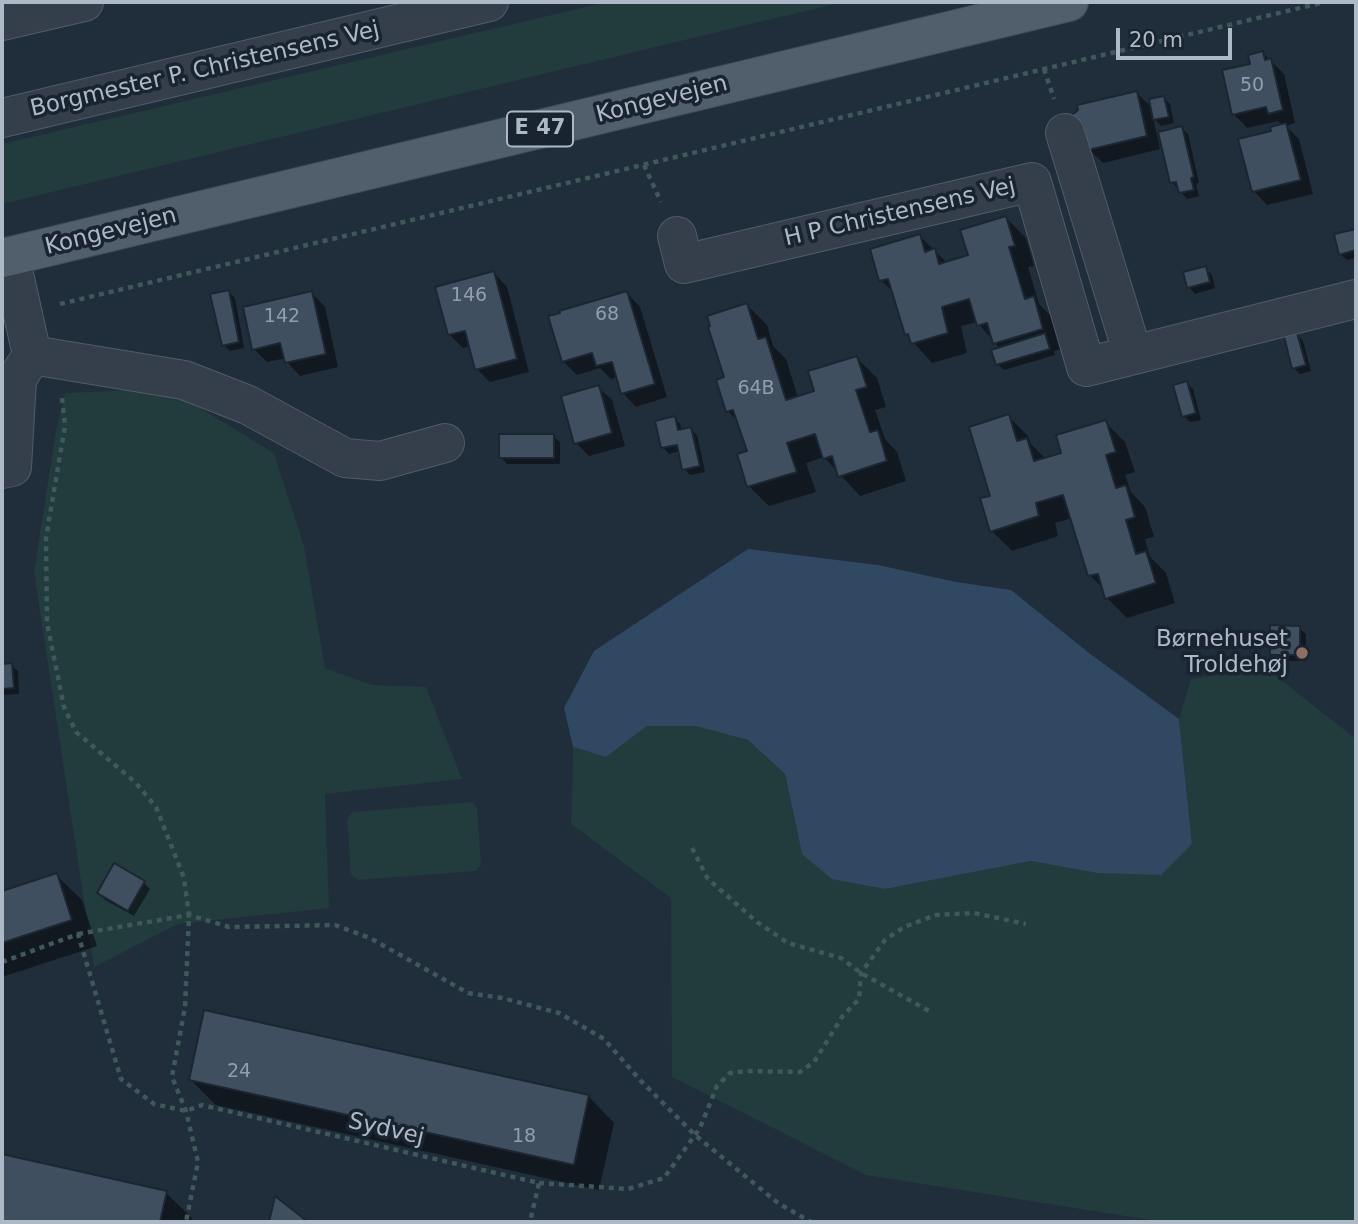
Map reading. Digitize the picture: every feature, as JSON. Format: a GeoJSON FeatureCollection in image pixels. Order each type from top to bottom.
{"type":"FeatureCollection","features":[{"type":"Feature","properties":{"kind":"main road","name":"Kongevejen"},"geometry":{"type":"LineString","coordinates":[[6,257],[1069,2]]}},
{"type":"Feature","properties":{"kind":"street"},"geometry":{"type":"LineString","coordinates":[[2,21],[84,2]]}},
{"type":"Feature","properties":{"kind":"street","name":"Borgmester P. Christensens Vej"},"geometry":{"type":"LineString","coordinates":[[2,118],[489,2]]}},
{"type":"Feature","properties":{"kind":"street"},"geometry":{"type":"LineString","coordinates":[[1065,133],[1133,355]]}},
{"type":"Feature","properties":{"kind":"street","name":"H P Christensens Vej"},"geometry":{"type":"LineString","coordinates":[[677,236],[684,264],[1032,182],[1086,367],[1356,299]]}},
{"type":"Feature","properties":{"kind":"street","name":"Kongevejen"},"geometry":{"type":"LineString","coordinates":[[6,257],[21,313],[44,357]]}},
{"type":"Feature","properties":{"kind":"street"},"geometry":{"type":"LineString","coordinates":[[2,469],[12,467],[17,379],[44,357],[184,380],[248,405],[345,458],[380,461],[445,443]]}},
{"type":"Feature","properties":{"kind":"path"},"geometry":{"type":"LineString","coordinates":[[21,313],[1325,2]]}},
{"type":"Feature","properties":{"kind":"path"},"geometry":{"type":"LineString","coordinates":[[44,357],[65,426],[46,538],[47,623],[64,707],[76,732],[135,782],[156,807],[184,878],[189,915],[185,1007],[172,1077],[186,1111],[198,1161],[186,1222]]}},
{"type":"Feature","properties":{"kind":"path"},"geometry":{"type":"LineString","coordinates":[[692,848],[708,879],[757,922],[788,943],[841,958],[861,973],[929,1011]]}},
{"type":"Feature","properties":{"kind":"path"},"geometry":{"type":"LineString","coordinates":[[861,973],[885,940],[904,928],[936,915],[974,913],[1026,925]]}},
{"type":"Feature","properties":{"kind":"path"},"geometry":{"type":"LineString","coordinates":[[2,961],[78,934],[189,915],[229,927],[335,925],[370,938],[468,993],[502,998],[559,1013],[604,1039],[695,1135],[778,1203],[811,1222]]}},
{"type":"Feature","properties":{"kind":"path","name":"Sydvej"},"geometry":{"type":"LineString","coordinates":[[78,934],[121,1079],[154,1104],[186,1111],[202,1105],[539,1183],[628,1189],[664,1178],[695,1135],[717,1086],[730,1073],[800,1072],[814,1062],[842,1017],[859,999],[861,973]]}},
{"type":"Feature","properties":{"kind":"path"},"geometry":{"type":"LineString","coordinates":[[530,1222],[539,1183]]}},
{"type":"Feature","properties":{"kind":"green space"},"geometry":{"type":"Polygon","coordinates":[[[607,2],[843,2],[2,204],[2,144],[607,2]]]}},
{"type":"Feature","properties":{"kind":"green space"},"geometry":{"type":"Polygon","coordinates":[[[136,390],[182,397],[274,453],[304,546],[325,668],[372,685],[426,687],[462,779],[325,794],[329,908],[178,924],[94,967],[34,572],[56,431],[65,393],[136,390]]]}},
{"type":"Feature","properties":{"kind":"green space"},"geometry":{"type":"Polygon","coordinates":[[[1265,667],[1356,739],[1356,1222],[1163,1222],[866,1175],[672,1077],[671,898],[571,824],[573,747],[606,757],[647,726],[695,726],[748,740],[785,774],[802,854],[885,889],[1031,861],[1097,873],[1192,844],[1179,719],[1191,679],[1265,667]]]}},
{"type":"Feature","properties":{"kind":"green space"},"geometry":{"type":"Polygon","coordinates":[[[472,802],[477,808],[481,865],[476,871],[358,880],[351,875],[347,819],[352,812],[472,802]]]}},
{"type":"Feature","properties":{"kind":"water"},"geometry":{"type":"Polygon","coordinates":[[[748,549],[878,565],[956,582],[1011,590],[1089,653],[1179,719],[1192,844],[1161,875],[1097,873],[1031,861],[885,889],[832,879],[802,854],[785,774],[748,740],[695,726],[647,726],[606,757],[573,747],[564,708],[594,651],[748,549]]]}},
{"type":"Feature","properties":{"kind":"building"},"geometry":{"type":"Polygon","coordinates":[[[1263,51],[1265,60],[1271,58],[1283,110],[1268,114],[1266,107],[1232,115],[1222,70],[1250,64],[1248,55],[1263,51]]]}},
{"type":"Feature","properties":{"kind":"building"},"geometry":{"type":"Polygon","coordinates":[[[1137,91],[1147,136],[1088,150],[1082,124],[1074,123],[1072,115],[1078,110],[1077,105],[1137,91]]]}},
{"type":"Feature","properties":{"kind":"building"},"geometry":{"type":"Polygon","coordinates":[[[1164,96],[1169,117],[1153,120],[1149,99],[1164,96]]]}},
{"type":"Feature","properties":{"kind":"building"},"geometry":{"type":"Polygon","coordinates":[[[1286,123],[1301,180],[1252,192],[1238,139],[1271,131],[1270,127],[1286,123]]]}},
{"type":"Feature","properties":{"kind":"building"},"geometry":{"type":"Polygon","coordinates":[[[1182,126],[1194,177],[1191,178],[1194,190],[1179,193],[1176,182],[1170,183],[1158,132],[1182,126]]]}},
{"type":"Feature","properties":{"kind":"building"},"geometry":{"type":"Polygon","coordinates":[[[1006,216],[1015,246],[1009,247],[1025,299],[1034,296],[1043,329],[993,344],[987,323],[977,326],[969,299],[942,307],[948,333],[911,344],[908,334],[905,335],[888,279],[879,281],[870,249],[920,234],[925,252],[935,248],[939,264],[968,255],[960,230],[1006,216]]]}},
{"type":"Feature","properties":{"kind":"building"},"geometry":{"type":"Polygon","coordinates":[[[1356,229],[1356,250],[1339,255],[1334,234],[1356,229]]]}},
{"type":"Feature","properties":{"kind":"building"},"geometry":{"type":"Polygon","coordinates":[[[1206,266],[1210,282],[1187,288],[1183,272],[1206,266]]]}},
{"type":"Feature","properties":{"kind":"building"},"geometry":{"type":"Polygon","coordinates":[[[494,271],[517,359],[475,370],[465,331],[448,335],[435,287],[494,271]]]}},
{"type":"Feature","properties":{"kind":"building"},"geometry":{"type":"Polygon","coordinates":[[[229,290],[239,342],[222,346],[210,294],[229,290]]]}},
{"type":"Feature","properties":{"kind":"building"},"geometry":{"type":"Polygon","coordinates":[[[312,291],[326,354],[285,363],[280,343],[252,350],[243,307],[312,291]]]}},
{"type":"Feature","properties":{"kind":"building"},"geometry":{"type":"Polygon","coordinates":[[[627,291],[655,384],[621,394],[612,362],[596,366],[592,353],[562,362],[548,316],[627,291]]]}},
{"type":"Feature","properties":{"kind":"building"},"geometry":{"type":"Polygon","coordinates":[[[747,303],[758,339],[766,337],[786,400],[814,391],[808,371],[857,356],[867,387],[856,390],[870,432],[878,430],[887,461],[838,477],[832,456],[823,459],[815,434],[787,443],[797,472],[747,487],[737,454],[747,451],[733,410],[726,412],[716,380],[724,377],[707,316],[747,303]]]}},
{"type":"Feature","properties":{"kind":"building"},"geometry":{"type":"Polygon","coordinates":[[[1045,333],[1050,349],[996,365],[991,350],[1045,333]]]}},
{"type":"Feature","properties":{"kind":"building"},"geometry":{"type":"Polygon","coordinates":[[[1297,333],[1306,365],[1292,369],[1284,336],[1297,333]]]}},
{"type":"Feature","properties":{"kind":"building"},"geometry":{"type":"Polygon","coordinates":[[[1187,381],[1196,413],[1182,417],[1173,385],[1187,381]]]}},
{"type":"Feature","properties":{"kind":"building"},"geometry":{"type":"Polygon","coordinates":[[[599,385],[612,433],[574,444],[561,396],[599,385]]]}},
{"type":"Feature","properties":{"kind":"building"},"geometry":{"type":"Polygon","coordinates":[[[1009,414],[1017,441],[1027,438],[1034,461],[1061,453],[1056,435],[1106,420],[1116,452],[1106,455],[1116,488],[1126,485],[1135,517],[1126,520],[1136,554],[1146,551],[1156,583],[1105,599],[1098,574],[1088,576],[1063,495],[1036,503],[1039,516],[990,532],[980,498],[990,496],[969,427],[1009,414]]]}},
{"type":"Feature","properties":{"kind":"building"},"geometry":{"type":"Polygon","coordinates":[[[675,416],[678,430],[691,427],[700,466],[682,470],[677,445],[661,448],[655,421],[675,416]]]}},
{"type":"Feature","properties":{"kind":"building"},"geometry":{"type":"Polygon","coordinates":[[[499,434],[554,434],[554,458],[499,458],[499,434]]]}},
{"type":"Feature","properties":{"kind":"building"},"geometry":{"type":"Polygon","coordinates":[[[1270,625],[1300,626],[1300,655],[1270,655],[1270,625]]]}},
{"type":"Feature","properties":{"kind":"building"},"geometry":{"type":"Polygon","coordinates":[[[12,663],[14,688],[2,689],[2,664],[12,663]]]}},
{"type":"Feature","properties":{"kind":"building"},"geometry":{"type":"Polygon","coordinates":[[[114,863],[145,881],[128,911],[97,893],[114,863]]]}},
{"type":"Feature","properties":{"kind":"building"},"geometry":{"type":"Polygon","coordinates":[[[57,873],[72,920],[2,943],[2,891],[57,873]]]}},
{"type":"Feature","properties":{"kind":"building"},"geometry":{"type":"Polygon","coordinates":[[[204,1010],[589,1095],[574,1165],[189,1080],[204,1010]]]}},
{"type":"Feature","properties":{"kind":"building"},"geometry":{"type":"Polygon","coordinates":[[[2,1154],[167,1191],[160,1222],[2,1222],[2,1154]]]}},
{"type":"Feature","properties":{"kind":"building"},"geometry":{"type":"Polygon","coordinates":[[[275,1196],[308,1222],[269,1222],[275,1196]]]}},
{"type":"Feature","properties":{"kind":"place","name":"Børnehuset Troldehøj"},"geometry":{"type":"Point","coordinates":[1302,653]}}]}
